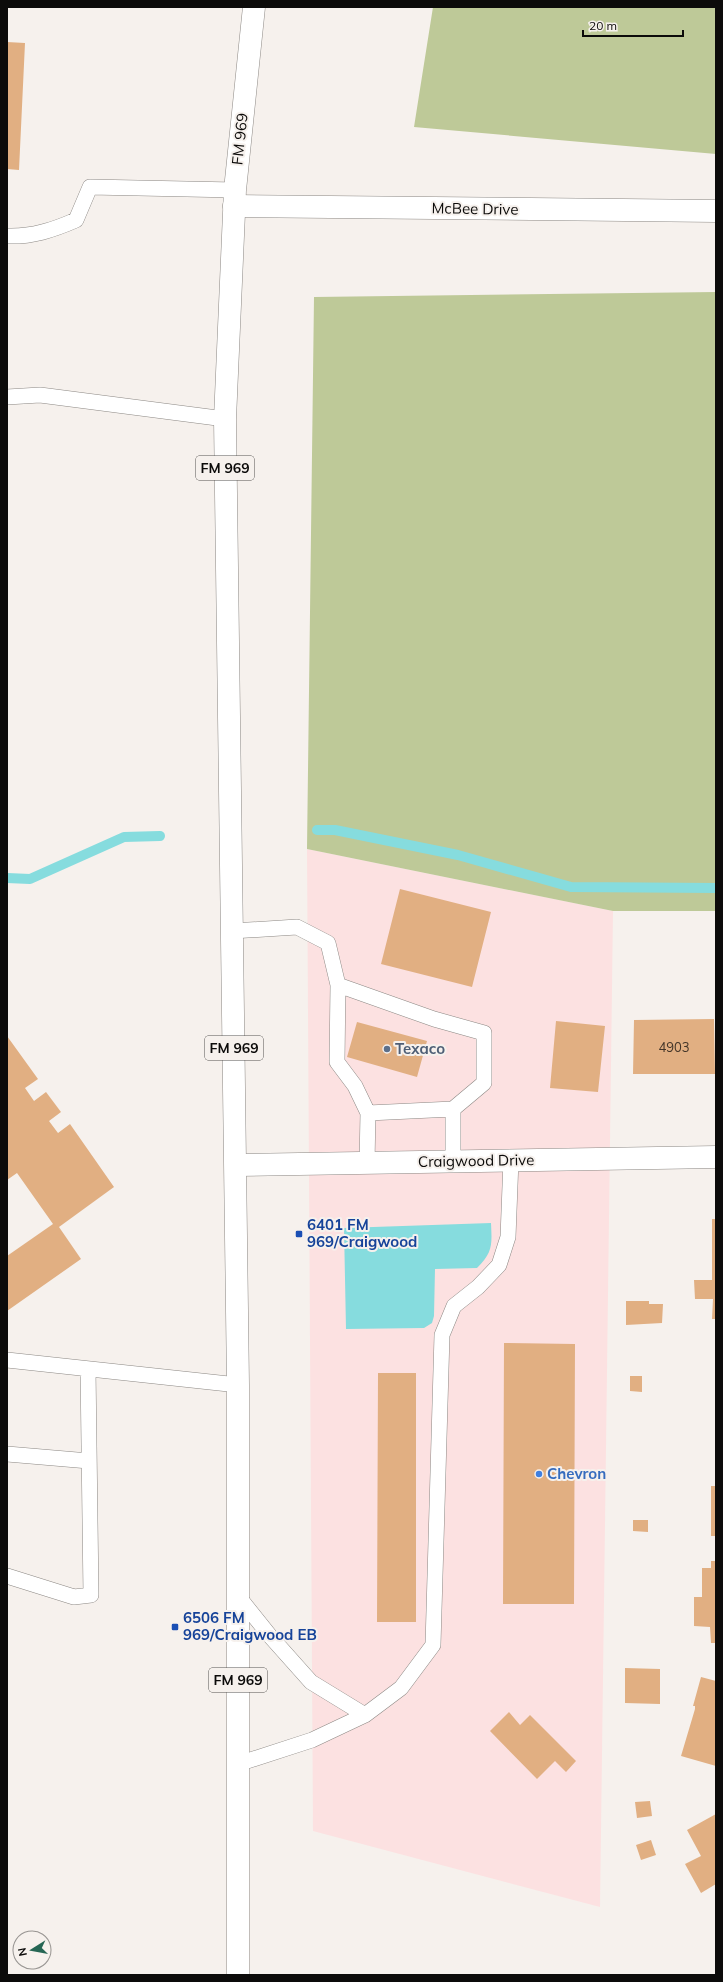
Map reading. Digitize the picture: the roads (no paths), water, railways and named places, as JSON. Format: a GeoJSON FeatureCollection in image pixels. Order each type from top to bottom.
{"type":"FeatureCollection","features":[{"type":"Feature","properties":{"kind":"main road","name":"FM 969"},"geometry":{"type":"LineString","coordinates":[[238,1975],[238,1385],[225,419],[234,198],[254,7]]}},
{"type":"Feature","properties":{"kind":"main road","name":"McBee Drive"},"geometry":{"type":"LineString","coordinates":[[234,198],[716,211]]}},
{"type":"Feature","properties":{"kind":"main road","name":"Craigwood Drive"},"geometry":{"type":"LineString","coordinates":[[236,1165],[716,1157]]}},
{"type":"Feature","properties":{"kind":"lane"},"geometry":{"type":"LineString","coordinates":[[7,236],[23,237],[51,231],[76,220],[90,187],[234,198]]}},
{"type":"Feature","properties":{"kind":"lane"},"geometry":{"type":"LineString","coordinates":[[7,397],[40,395],[225,419]]}},
{"type":"Feature","properties":{"kind":"lane"},"geometry":{"type":"LineString","coordinates":[[232,931],[297,927],[328,943],[338,985],[337,1062],[355,1086],[368,1113],[367,1163]]}},
{"type":"Feature","properties":{"kind":"lane"},"geometry":{"type":"LineString","coordinates":[[338,985],[434,1019],[484,1033],[484,1083],[453,1109],[368,1113]]}},
{"type":"Feature","properties":{"kind":"lane"},"geometry":{"type":"LineString","coordinates":[[453,1109],[453,1161]]}},
{"type":"Feature","properties":{"kind":"lane"},"geometry":{"type":"LineString","coordinates":[[238,1764],[312,1740],[364,1715],[401,1688],[433,1645],[442,1335],[454,1306],[478,1287],[499,1266],[508,1237],[511,1160]]}},
{"type":"Feature","properties":{"kind":"lane"},"geometry":{"type":"LineString","coordinates":[[7,1360],[238,1385]]}},
{"type":"Feature","properties":{"kind":"lane"},"geometry":{"type":"LineString","coordinates":[[7,1576],[74,1598],[91,1595],[88,1369]]}},
{"type":"Feature","properties":{"kind":"lane"},"geometry":{"type":"LineString","coordinates":[[7,1454],[89,1461]]}},
{"type":"Feature","properties":{"kind":"lane"},"geometry":{"type":"LineString","coordinates":[[238,1596],[270,1636],[311,1682],[364,1715]]}},
{"type":"Feature","properties":{"kind":"water"},"geometry":{"type":"Polygon","coordinates":[[[491,1223],[491,1243],[489,1253],[477,1268],[435,1269],[434,1316],[432,1323],[424,1328],[346,1329],[344,1228],[491,1223]]]}},
{"type":"Feature","properties":{"kind":"waterway"},"geometry":{"type":"LineString","coordinates":[[317,830],[335,830],[458,855],[571,887],[716,888]]}},
{"type":"Feature","properties":{"kind":"waterway"},"geometry":{"type":"LineString","coordinates":[[7,878],[30,879],[124,837],[160,836]]}},
{"type":"Feature","properties":{"kind":"place","name":"Texaco"},"geometry":{"type":"Point","coordinates":[387,1049]}},
{"type":"Feature","properties":{"kind":"place","name":"6401 FM 969/Craigwood"},"geometry":{"type":"Point","coordinates":[299,1234]}},
{"type":"Feature","properties":{"kind":"place","name":"Chevron"},"geometry":{"type":"Point","coordinates":[539,1474]}},
{"type":"Feature","properties":{"kind":"place","name":"6506 FM 969/Craigwood EB"},"geometry":{"type":"Point","coordinates":[175,1627]}}]}
